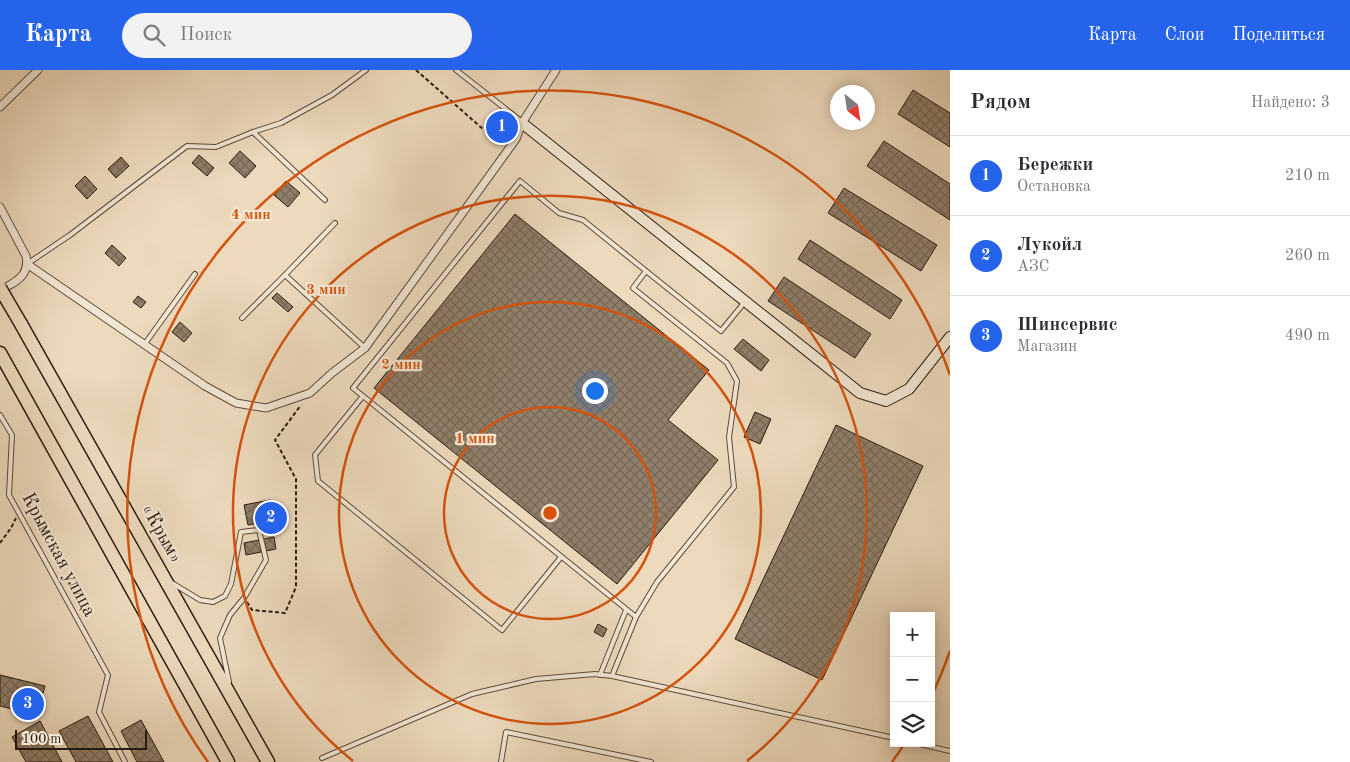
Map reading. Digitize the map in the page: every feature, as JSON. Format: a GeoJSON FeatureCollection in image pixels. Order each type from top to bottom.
{"type":"FeatureCollection","features":[{"type":"Feature","properties":{"kind":"highway","name":"«Крым»"},"geometry":{"type":"LineString","coordinates":[[4,287],[21,324],[268,762]]}},
{"type":"Feature","properties":{"kind":"highway"},"geometry":{"type":"LineString","coordinates":[[0,353],[228,762]]}},
{"type":"Feature","properties":{"kind":"street"},"geometry":{"type":"LineString","coordinates":[[0,106],[38,70]]}},
{"type":"Feature","properties":{"kind":"street"},"geometry":{"type":"LineString","coordinates":[[27,264],[205,386],[236,403],[266,408],[310,392],[365,348],[516,139],[522,123],[556,70]]}},
{"type":"Feature","properties":{"kind":"street"},"geometry":{"type":"LineString","coordinates":[[522,123],[860,393],[886,401],[909,389],[950,337]]}},
{"type":"Feature","properties":{"kind":"street"},"geometry":{"type":"LineString","coordinates":[[0,207],[26,256],[27,264],[24,273],[17,281],[4,287]]}},
{"type":"Feature","properties":{"kind":"lane"},"geometry":{"type":"LineString","coordinates":[[27,264],[70,235],[187,146],[216,147],[281,123],[332,95],[366,70]]}},
{"type":"Feature","properties":{"kind":"lane"},"geometry":{"type":"LineString","coordinates":[[456,70],[522,123]]}},
{"type":"Feature","properties":{"kind":"lane"},"geometry":{"type":"LineString","coordinates":[[253,132],[325,200]]}},
{"type":"Feature","properties":{"kind":"lane"},"geometry":{"type":"LineString","coordinates":[[636,617],[353,388],[520,181],[559,213],[583,220],[721,331],[745,301]]}},
{"type":"Feature","properties":{"kind":"lane"},"geometry":{"type":"LineString","coordinates":[[242,318],[335,222]]}},
{"type":"Feature","properties":{"kind":"lane"},"geometry":{"type":"LineString","coordinates":[[612,676],[636,617],[657,582],[734,487],[729,437],[738,380],[727,363],[633,288],[646,271]]}},
{"type":"Feature","properties":{"kind":"lane"},"geometry":{"type":"LineString","coordinates":[[144,345],[195,274]]}},
{"type":"Feature","properties":{"kind":"lane"},"geometry":{"type":"LineString","coordinates":[[284,274],[365,348]]}},
{"type":"Feature","properties":{"kind":"lane"},"geometry":{"type":"LineString","coordinates":[[363,396],[315,455],[318,481],[502,630],[561,557]]}},
{"type":"Feature","properties":{"kind":"lane","name":"Крымская улица"},"geometry":{"type":"LineString","coordinates":[[0,415],[12,436],[9,495],[108,675],[99,712],[125,762]]}},
{"type":"Feature","properties":{"kind":"lane"},"geometry":{"type":"LineString","coordinates":[[164,578],[200,600],[213,602],[225,596],[231,584],[241,532],[259,530],[266,560],[244,598],[230,616],[220,638],[231,697]]}},
{"type":"Feature","properties":{"kind":"lane"},"geometry":{"type":"LineString","coordinates":[[600,675],[626,610]]}},
{"type":"Feature","properties":{"kind":"lane"},"geometry":{"type":"LineString","coordinates":[[322,758],[472,694],[536,679],[595,674],[612,676],[890,737]]}},
{"type":"Feature","properties":{"kind":"lane"},"geometry":{"type":"LineString","coordinates":[[501,762],[506,732],[650,762]]}},
{"type":"Feature","properties":{"kind":"lane"},"geometry":{"type":"LineString","coordinates":[[932,747],[950,751]]}},
{"type":"Feature","properties":{"kind":"path"},"geometry":{"type":"LineString","coordinates":[[416,70],[484,130],[516,139]]}},
{"type":"Feature","properties":{"kind":"path"},"geometry":{"type":"LineString","coordinates":[[244,598],[252,610],[285,613],[296,587],[296,479],[275,440],[310,392]]}},
{"type":"Feature","properties":{"kind":"path"},"geometry":{"type":"LineString","coordinates":[[0,543],[12,528],[18,512]]}},
{"type":"Feature","properties":{"kind":"building"},"geometry":{"type":"Polygon","coordinates":[[[913,90],[950,113],[950,147],[898,114],[913,90]]]}},
{"type":"Feature","properties":{"kind":"building"},"geometry":{"type":"Polygon","coordinates":[[[884,141],[950,184],[950,220],[867,166],[884,141]]]}},
{"type":"Feature","properties":{"kind":"building"},"geometry":{"type":"Polygon","coordinates":[[[240,151],[256,166],[245,178],[229,163],[240,151]]]}},
{"type":"Feature","properties":{"kind":"building"},"geometry":{"type":"Polygon","coordinates":[[[199,155],[214,168],[207,176],[192,163],[199,155]]]}},
{"type":"Feature","properties":{"kind":"building"},"geometry":{"type":"Polygon","coordinates":[[[121,157],[129,166],[116,178],[108,169],[121,157]]]}},
{"type":"Feature","properties":{"kind":"building"},"geometry":{"type":"Polygon","coordinates":[[[85,176],[97,189],[87,199],[75,186],[85,176]]]}},
{"type":"Feature","properties":{"kind":"building"},"geometry":{"type":"Polygon","coordinates":[[[286,181],[300,193],[288,207],[274,195],[286,181]]]}},
{"type":"Feature","properties":{"kind":"building"},"geometry":{"type":"Polygon","coordinates":[[[844,188],[937,245],[921,271],[828,213],[844,188]]]}},
{"type":"Feature","properties":{"kind":"building"},"geometry":{"type":"Polygon","coordinates":[[[515,214],[709,370],[668,420],[718,460],[617,584],[374,388],[515,214]]]}},
{"type":"Feature","properties":{"kind":"building"},"geometry":{"type":"Polygon","coordinates":[[[810,240],[902,300],[890,319],[798,259],[810,240]]]}},
{"type":"Feature","properties":{"kind":"building"},"geometry":{"type":"Polygon","coordinates":[[[112,245],[126,258],[119,266],[105,253],[112,245]]]}},
{"type":"Feature","properties":{"kind":"building"},"geometry":{"type":"Polygon","coordinates":[[[784,277],[871,334],[855,358],[768,301],[784,277]]]}},
{"type":"Feature","properties":{"kind":"building"},"geometry":{"type":"Polygon","coordinates":[[[277,293],[293,307],[288,312],[272,298],[277,293]]]}},
{"type":"Feature","properties":{"kind":"building"},"geometry":{"type":"Polygon","coordinates":[[[138,296],[146,302],[141,308],[133,302],[138,296]]]}},
{"type":"Feature","properties":{"kind":"building"},"geometry":{"type":"Polygon","coordinates":[[[180,322],[192,333],[184,342],[172,332],[180,322]]]}},
{"type":"Feature","properties":{"kind":"building"},"geometry":{"type":"Polygon","coordinates":[[[743,339],[769,360],[761,371],[734,349],[743,339]]]}},
{"type":"Feature","properties":{"kind":"building"},"geometry":{"type":"Polygon","coordinates":[[[755,412],[771,419],[760,444],[744,437],[755,412]]]}},
{"type":"Feature","properties":{"kind":"building"},"geometry":{"type":"Polygon","coordinates":[[[836,425],[923,466],[822,680],[735,639],[836,425]]]}},
{"type":"Feature","properties":{"kind":"building"},"geometry":{"type":"Polygon","coordinates":[[[270,500],[274,520],[248,525],[244,505],[270,500]]]}},
{"type":"Feature","properties":{"kind":"building"},"geometry":{"type":"Polygon","coordinates":[[[274,537],[276,549],[246,555],[244,543],[274,537]]]}},
{"type":"Feature","properties":{"kind":"building"},"geometry":{"type":"Polygon","coordinates":[[[598,624],[607,629],[603,637],[594,632],[598,624]]]}},
{"type":"Feature","properties":{"kind":"building"},"geometry":{"type":"Polygon","coordinates":[[[0,675],[45,686],[37,715],[0,706],[0,675]]]}},
{"type":"Feature","properties":{"kind":"building"},"geometry":{"type":"Polygon","coordinates":[[[88,716],[113,762],[76,762],[59,731],[88,716]]]}},
{"type":"Feature","properties":{"kind":"building"},"geometry":{"type":"Polygon","coordinates":[[[141,720],[164,762],[137,762],[121,731],[141,720]]]}},
{"type":"Feature","properties":{"kind":"building"},"geometry":{"type":"Polygon","coordinates":[[[40,721],[62,762],[26,762],[12,737],[40,721]]]}},
{"type":"Feature","properties":{"kind":"place","name":"Бережки"},"geometry":{"type":"Point","coordinates":[502,127]}},
{"type":"Feature","properties":{"kind":"place","name":"Лукойл"},"geometry":{"type":"Point","coordinates":[271,518]}},
{"type":"Feature","properties":{"kind":"place","name":"Шинсервис"},"geometry":{"type":"Point","coordinates":[28,704]}}]}
